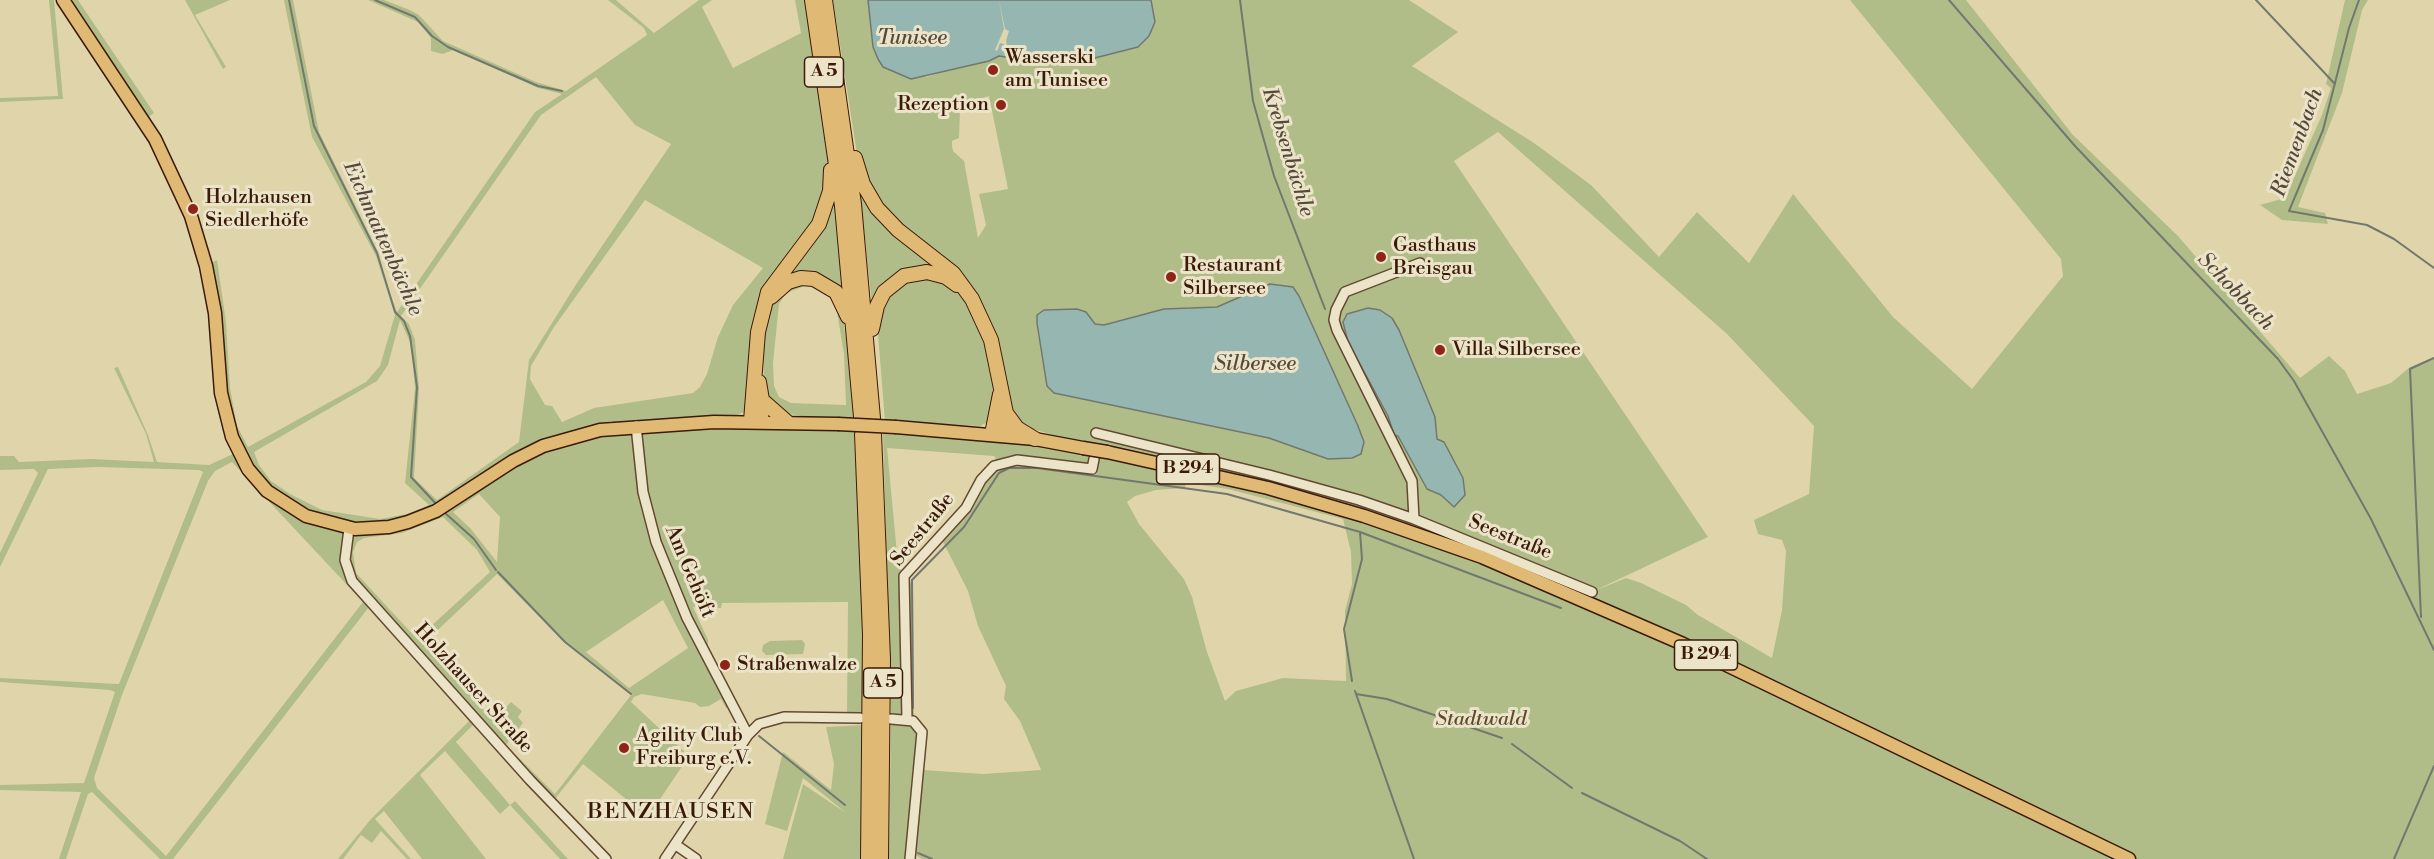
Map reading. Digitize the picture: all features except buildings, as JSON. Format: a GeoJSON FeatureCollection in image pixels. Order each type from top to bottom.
{"type":"FeatureCollection","features":[{"type":"Feature","properties":{"kind":"highway","name":"A 5"},"geometry":{"type":"LineString","coordinates":[[812,0],[834,144],[855,343],[867,417],[869,349],[845,125],[825,0]]}},
{"type":"Feature","properties":{"kind":"highway","name":"A 5"},"geometry":{"type":"LineString","coordinates":[[845,125],[863,184],[877,208],[898,230],[953,273],[966,291]]}},
{"type":"Feature","properties":{"kind":"highway"},"geometry":{"type":"LineString","coordinates":[[756,421],[758,332],[764,306],[774,282],[810,239],[823,215],[830,191],[834,144]]}},
{"type":"Feature","properties":{"kind":"highway"},"geometry":{"type":"LineString","coordinates":[[869,349],[875,312],[889,286],[904,276],[919,272],[937,274],[966,291],[986,327],[996,359],[1000,392],[1006,413],[1017,428],[1035,439]]}},
{"type":"Feature","properties":{"kind":"highway","name":"A 5"},"geometry":{"type":"LineString","coordinates":[[764,306],[775,291],[788,282],[801,278],[819,280],[841,298],[855,343]]}},
{"type":"Feature","properties":{"kind":"highway"},"geometry":{"type":"LineString","coordinates":[[756,421],[762,400],[757,371]]}},
{"type":"Feature","properties":{"kind":"highway"},"geometry":{"type":"LineString","coordinates":[[998,435],[1000,392]]}},
{"type":"Feature","properties":{"kind":"highway"},"geometry":{"type":"LineString","coordinates":[[762,400],[787,422]]}},
{"type":"Feature","properties":{"kind":"highway"},"geometry":{"type":"LineString","coordinates":[[998,435],[1006,413]]}},
{"type":"Feature","properties":{"kind":"highway","name":"A 5"},"geometry":{"type":"LineString","coordinates":[[868,859],[870,635],[868,433],[883,617],[881,859]]}},
{"type":"Feature","properties":{"kind":"main road"},"geometry":{"type":"LineString","coordinates":[[63,0],[149,129],[184,198],[198,235],[210,284],[225,415],[232,438],[248,469],[267,491],[306,516],[349,529],[389,527],[441,508],[513,461],[543,446],[614,428],[756,421]]}},
{"type":"Feature","properties":{"kind":"main road","name":"B 294"},"geometry":{"type":"LineString","coordinates":[[756,421],[896,427],[1035,439],[1268,488],[1364,516],[1482,557],[1683,644],[2129,859]]}},
{"type":"Feature","properties":{"kind":"street"},"geometry":{"type":"LineString","coordinates":[[1414,519],[1412,481],[1334,320],[1345,292],[1420,263]]}},
{"type":"Feature","properties":{"kind":"street","name":"Am Gehöft"},"geometry":{"type":"LineString","coordinates":[[636,426],[637,460],[656,542],[687,618],[742,722],[752,731]]}},
{"type":"Feature","properties":{"kind":"street","name":"Seestraße"},"geometry":{"type":"LineString","coordinates":[[1096,433],[1280,478],[1414,519],[1592,592]]}},
{"type":"Feature","properties":{"kind":"street","name":"Seestraße"},"geometry":{"type":"LineString","coordinates":[[907,719],[904,576],[966,508],[981,480],[994,466],[1017,460],[1092,469],[1094,459]]}},
{"type":"Feature","properties":{"kind":"street","name":"Holzhauser Straße"},"geometry":{"type":"LineString","coordinates":[[349,529],[345,560],[352,581],[522,772],[605,859]]}},
{"type":"Feature","properties":{"kind":"street"},"geometry":{"type":"LineString","coordinates":[[665,859],[752,731],[768,720],[784,717],[860,718]]}},
{"type":"Feature","properties":{"kind":"street"},"geometry":{"type":"LineString","coordinates":[[891,719],[907,719],[919,725],[922,739],[911,823],[910,859]]}},
{"type":"Feature","properties":{"kind":"street"},"geometry":{"type":"LineString","coordinates":[[676,845],[696,859]]}},
{"type":"Feature","properties":{"kind":"green space"},"geometry":{"type":"Polygon","coordinates":[[[49,0],[54,0],[63,99],[0,102],[0,98],[58,96],[49,0]]]}},
{"type":"Feature","properties":{"kind":"green space"},"geometry":{"type":"Polygon","coordinates":[[[57,0],[78,0],[154,113],[140,123],[57,0]]]}},
{"type":"Feature","properties":{"kind":"green space"},"geometry":{"type":"Polygon","coordinates":[[[185,0],[230,0],[195,15],[226,67],[223,69],[185,0]]]}},
{"type":"Feature","properties":{"kind":"green space"},"geometry":{"type":"Polygon","coordinates":[[[284,0],[293,0],[319,132],[379,254],[385,280],[397,312],[535,112],[562,94],[538,88],[453,50],[443,54],[431,51],[431,38],[418,22],[368,0],[384,0],[410,10],[419,15],[443,41],[536,82],[566,91],[647,35],[644,28],[608,0],[616,0],[654,33],[699,0],[712,0],[702,7],[733,68],[801,33],[795,0],[805,0],[829,165],[821,212],[777,272],[747,411],[734,416],[735,428],[854,431],[862,583],[863,712],[847,712],[848,602],[722,603],[721,608],[693,607],[708,640],[708,646],[704,649],[730,707],[726,708],[721,699],[709,706],[700,707],[695,703],[642,694],[634,697],[631,702],[689,756],[648,817],[583,764],[550,805],[473,725],[456,742],[510,805],[500,814],[445,751],[420,775],[486,859],[422,859],[384,811],[375,819],[411,859],[407,859],[381,831],[372,843],[361,835],[343,859],[338,859],[371,819],[469,721],[369,607],[173,859],[160,859],[92,792],[88,794],[66,859],[59,859],[81,792],[0,790],[0,785],[84,783],[115,692],[0,682],[0,678],[119,684],[203,472],[199,470],[98,467],[48,469],[0,567],[0,553],[38,473],[34,469],[0,470],[0,456],[14,456],[19,462],[91,459],[154,462],[146,434],[114,368],[118,367],[148,435],[157,462],[209,465],[235,453],[206,266],[217,260],[226,322],[230,388],[237,426],[248,447],[366,382],[380,366],[395,315],[376,256],[312,137],[284,0]],[[596,77],[541,115],[401,316],[409,324],[415,340],[419,389],[414,478],[437,500],[519,442],[529,360],[575,286],[671,144],[635,125],[596,77]],[[645,200],[554,327],[531,366],[530,379],[545,405],[552,406],[562,422],[594,408],[693,393],[700,387],[707,374],[718,337],[733,305],[763,268],[645,200]],[[400,320],[388,365],[377,381],[254,452],[259,465],[271,481],[290,494],[322,510],[380,519],[407,514],[429,505],[405,483],[415,389],[411,344],[400,320]],[[612,421],[598,424],[601,436],[614,435],[612,421]],[[232,462],[215,471],[208,481],[122,695],[94,778],[97,788],[166,856],[363,602],[232,462]],[[479,494],[453,512],[471,529],[497,562],[500,517],[479,494]],[[443,517],[402,533],[364,538],[357,542],[353,552],[356,573],[417,639],[490,572],[477,550],[443,517]],[[497,574],[424,643],[493,720],[511,702],[522,711],[518,717],[523,723],[506,745],[555,794],[631,695],[564,642],[497,574]],[[663,600],[586,652],[629,688],[688,648],[663,600]]]}},
{"type":"Feature","properties":{"kind":"green space","name":"Stadtwald"},"geometry":{"type":"Polygon","coordinates":[[[833,0],[868,0],[871,22],[926,77],[999,56],[1037,62],[1079,62],[1138,47],[1155,22],[1151,0],[1409,0],[1458,32],[1412,66],[1534,143],[1591,185],[1659,257],[1697,212],[1749,263],[1793,194],[1893,317],[1972,389],[2063,276],[2061,259],[1850,0],[1966,0],[2073,135],[2178,236],[2300,378],[2329,356],[2345,371],[2357,394],[2391,383],[2410,367],[2434,357],[2434,859],[922,859],[914,854],[915,859],[889,859],[891,715],[883,433],[1084,444],[1019,425],[1009,411],[1002,358],[989,320],[880,208],[857,154],[833,0]],[[989,96],[964,104],[960,111],[959,138],[952,141],[952,146],[953,151],[964,161],[978,238],[986,225],[979,194],[1008,189],[989,96]],[[1498,132],[1454,161],[1708,537],[1594,591],[1626,578],[1641,583],[1686,605],[1698,615],[1772,658],[1782,610],[1786,551],[1782,540],[1758,534],[1754,520],[1809,494],[1814,426],[1727,334],[1498,132]],[[1270,284],[1217,307],[1202,309],[1190,307],[1104,325],[1095,324],[1086,312],[1077,309],[1052,309],[1054,393],[1269,438],[1328,459],[1358,426],[1293,287],[1270,284]],[[887,448],[898,564],[903,575],[913,585],[914,715],[926,733],[923,770],[983,774],[1041,770],[1020,721],[1004,699],[1006,686],[978,626],[968,591],[942,540],[984,480],[997,467],[994,456],[887,448]],[[1186,483],[1185,488],[1156,490],[1135,496],[1127,502],[1139,524],[1184,579],[1192,597],[1207,652],[1225,701],[1236,691],[1283,678],[1346,681],[1345,611],[1352,584],[1351,552],[1343,519],[1228,489],[1186,483]]]}},
{"type":"Feature","properties":{"kind":"green space"},"geometry":{"type":"Polygon","coordinates":[[[2345,0],[2368,0],[2362,10],[2342,93],[2298,207],[2325,213],[2328,224],[2282,220],[2260,205],[2285,198],[2322,115],[2331,88],[2326,84],[2345,0]]]}},
{"type":"Feature","properties":{"kind":"green space"},"geometry":{"type":"Polygon","coordinates":[[[859,183],[946,271],[924,269],[872,304],[859,183]]]}},
{"type":"Feature","properties":{"kind":"green space"},"geometry":{"type":"Polygon","coordinates":[[[833,197],[845,295],[837,289],[788,279],[790,269],[833,197]]]}},
{"type":"Feature","properties":{"kind":"green space"},"geometry":{"type":"Polygon","coordinates":[[[931,276],[959,291],[974,313],[988,351],[994,380],[993,395],[988,422],[980,426],[885,421],[877,322],[879,307],[899,282],[931,276]]]}},
{"type":"Feature","properties":{"kind":"green space"},"geometry":{"type":"Polygon","coordinates":[[[793,283],[821,285],[841,305],[854,419],[823,419],[777,411],[764,391],[763,341],[771,302],[793,283]],[[805,286],[786,293],[779,304],[773,363],[774,386],[779,397],[791,403],[846,405],[844,354],[837,312],[831,297],[823,289],[805,286]]]}},
{"type":"Feature","properties":{"kind":"green space"},"geometry":{"type":"Polygon","coordinates":[[[802,640],[805,644],[803,654],[766,655],[762,651],[763,645],[770,641],[802,640]]]}},
{"type":"Feature","properties":{"kind":"green space"},"geometry":{"type":"Polygon","coordinates":[[[863,725],[861,859],[783,859],[803,784],[846,813],[803,778],[787,831],[765,824],[783,752],[831,790],[834,764],[826,727],[863,725]]]}},
{"type":"Feature","properties":{"kind":"green space"},"geometry":{"type":"Polygon","coordinates":[[[515,801],[568,859],[560,859],[510,805],[515,801]]]}},
{"type":"Feature","properties":{"kind":"water","name":"Tunisee"},"geometry":{"type":"Polygon","coordinates":[[[868,0],[1151,0],[1155,22],[1149,36],[1138,47],[1079,62],[1056,65],[999,56],[989,61],[911,79],[883,67],[878,59],[873,47],[868,0]]]}},
{"type":"Feature","properties":{"kind":"water","name":"Silbersee"},"geometry":{"type":"Polygon","coordinates":[[[1270,284],[1293,287],[1299,296],[1358,426],[1364,442],[1361,454],[1352,458],[1328,459],[1269,438],[1054,393],[1047,386],[1037,323],[1037,315],[1044,310],[1077,309],[1086,312],[1095,324],[1104,325],[1164,309],[1217,307],[1270,284]]]}},
{"type":"Feature","properties":{"kind":"water"},"geometry":{"type":"Polygon","coordinates":[[[1368,308],[1380,310],[1392,318],[1399,330],[1435,417],[1437,439],[1444,442],[1463,478],[1465,495],[1454,507],[1441,495],[1427,489],[1398,436],[1394,435],[1388,416],[1348,342],[1343,322],[1347,314],[1368,308]]]}},
{"type":"Feature","properties":{"kind":"pier"},"geometry":{"type":"Polygon","coordinates":[[[999,0],[1005,29],[1009,31],[1006,41],[1010,58],[1007,57],[1004,44],[1000,43],[997,51],[995,50],[1004,29],[999,0]]]}},
{"type":"Feature","properties":{"kind":"waterway","name":"Eichmattenbächle"},"geometry":{"type":"LineString","coordinates":[[289,0],[314,126],[377,253],[395,312],[404,321],[410,336],[417,387],[411,477],[438,506]]}},
{"type":"Feature","properties":{"kind":"waterway"},"geometry":{"type":"LineString","coordinates":[[375,0],[415,17],[432,36],[448,47],[538,86],[562,91]]}},
{"type":"Feature","properties":{"kind":"waterway","name":"Krebsenbächle"},"geometry":{"type":"LineString","coordinates":[[1240,0],[1253,101],[1274,176],[1325,309]]}},
{"type":"Feature","properties":{"kind":"waterway","name":"Schobbach"},"geometry":{"type":"LineString","coordinates":[[1949,0],[2075,146],[2278,359],[2294,381],[2371,519],[2434,650]]}},
{"type":"Feature","properties":{"kind":"waterway"},"geometry":{"type":"LineString","coordinates":[[2256,0],[2335,84]]}},
{"type":"Feature","properties":{"kind":"waterway","name":"Riemenbach"},"geometry":{"type":"LineString","coordinates":[[2359,0],[2349,28],[2323,130],[2289,211],[2367,225],[2394,239],[2434,268]]}},
{"type":"Feature","properties":{"kind":"waterway","name":"Riemenbach"},"geometry":{"type":"LineString","coordinates":[[2421,617],[2410,369],[2434,358]]}},
{"type":"Feature","properties":{"kind":"waterway"},"geometry":{"type":"LineString","coordinates":[[913,708],[912,580],[964,527],[999,473],[1009,468],[1037,468],[1227,494],[1360,532],[1561,608]]}},
{"type":"Feature","properties":{"kind":"waterway","name":"Eichmattenbächle"},"geometry":{"type":"LineString","coordinates":[[444,512],[474,539],[496,570]]}},
{"type":"Feature","properties":{"kind":"waterway"},"geometry":{"type":"LineString","coordinates":[[1352,681],[1344,629],[1362,559],[1360,532]]}},
{"type":"Feature","properties":{"kind":"waterway","name":"Eichmattenbächle"},"geometry":{"type":"LineString","coordinates":[[498,572],[565,642],[631,694]]}},
{"type":"Feature","properties":{"kind":"waterway"},"geometry":{"type":"LineString","coordinates":[[1355,691],[1414,859]]}},
{"type":"Feature","properties":{"kind":"waterway","name":"Krebsenbächle"},"geometry":{"type":"LineString","coordinates":[[1356,694],[1387,699],[1502,738]]}},
{"type":"Feature","properties":{"kind":"waterway","name":"Eichmattenbächle"},"geometry":{"type":"LineString","coordinates":[[759,736],[845,805]]}},
{"type":"Feature","properties":{"kind":"waterway","name":"Krebsenbächle"},"geometry":{"type":"LineString","coordinates":[[1512,744],[1572,788]]}},
{"type":"Feature","properties":{"kind":"waterway"},"geometry":{"type":"LineString","coordinates":[[2394,859],[2434,766]]}},
{"type":"Feature","properties":{"kind":"waterway","name":"Krebsenbächle"},"geometry":{"type":"LineString","coordinates":[[1582,793],[1680,841],[1707,859]]}},
{"type":"Feature","properties":{"kind":"waterway","name":"Eichmattenbächle"},"geometry":{"type":"LineString","coordinates":[[918,853],[932,859]]}},
{"type":"Feature","properties":{"kind":"place","name":"Wasserski am Tunisee"},"geometry":{"type":"Point","coordinates":[993,70]}},
{"type":"Feature","properties":{"kind":"place","name":"Rezeption"},"geometry":{"type":"Point","coordinates":[1001,105]}},
{"type":"Feature","properties":{"kind":"place","name":"Holzhausen Siedlerhöfe"},"geometry":{"type":"Point","coordinates":[193,209]}},
{"type":"Feature","properties":{"kind":"place","name":"Gasthaus Breisgau"},"geometry":{"type":"Point","coordinates":[1381,257]}},
{"type":"Feature","properties":{"kind":"place","name":"Restaurant Silbersee"},"geometry":{"type":"Point","coordinates":[1171,277]}},
{"type":"Feature","properties":{"kind":"place","name":"Villa Silbersee"},"geometry":{"type":"Point","coordinates":[1440,350]}},
{"type":"Feature","properties":{"kind":"place","name":"Straßenwalze"},"geometry":{"type":"Point","coordinates":[725,665]}},
{"type":"Feature","properties":{"kind":"place","name":"Agility Club Freiburg e.V."},"geometry":{"type":"Point","coordinates":[624,748]}},
{"type":"Feature","properties":{"kind":"district","name":"BENZHAUSEN"},"geometry":{"type":"Point","coordinates":[671,813]}}]}
